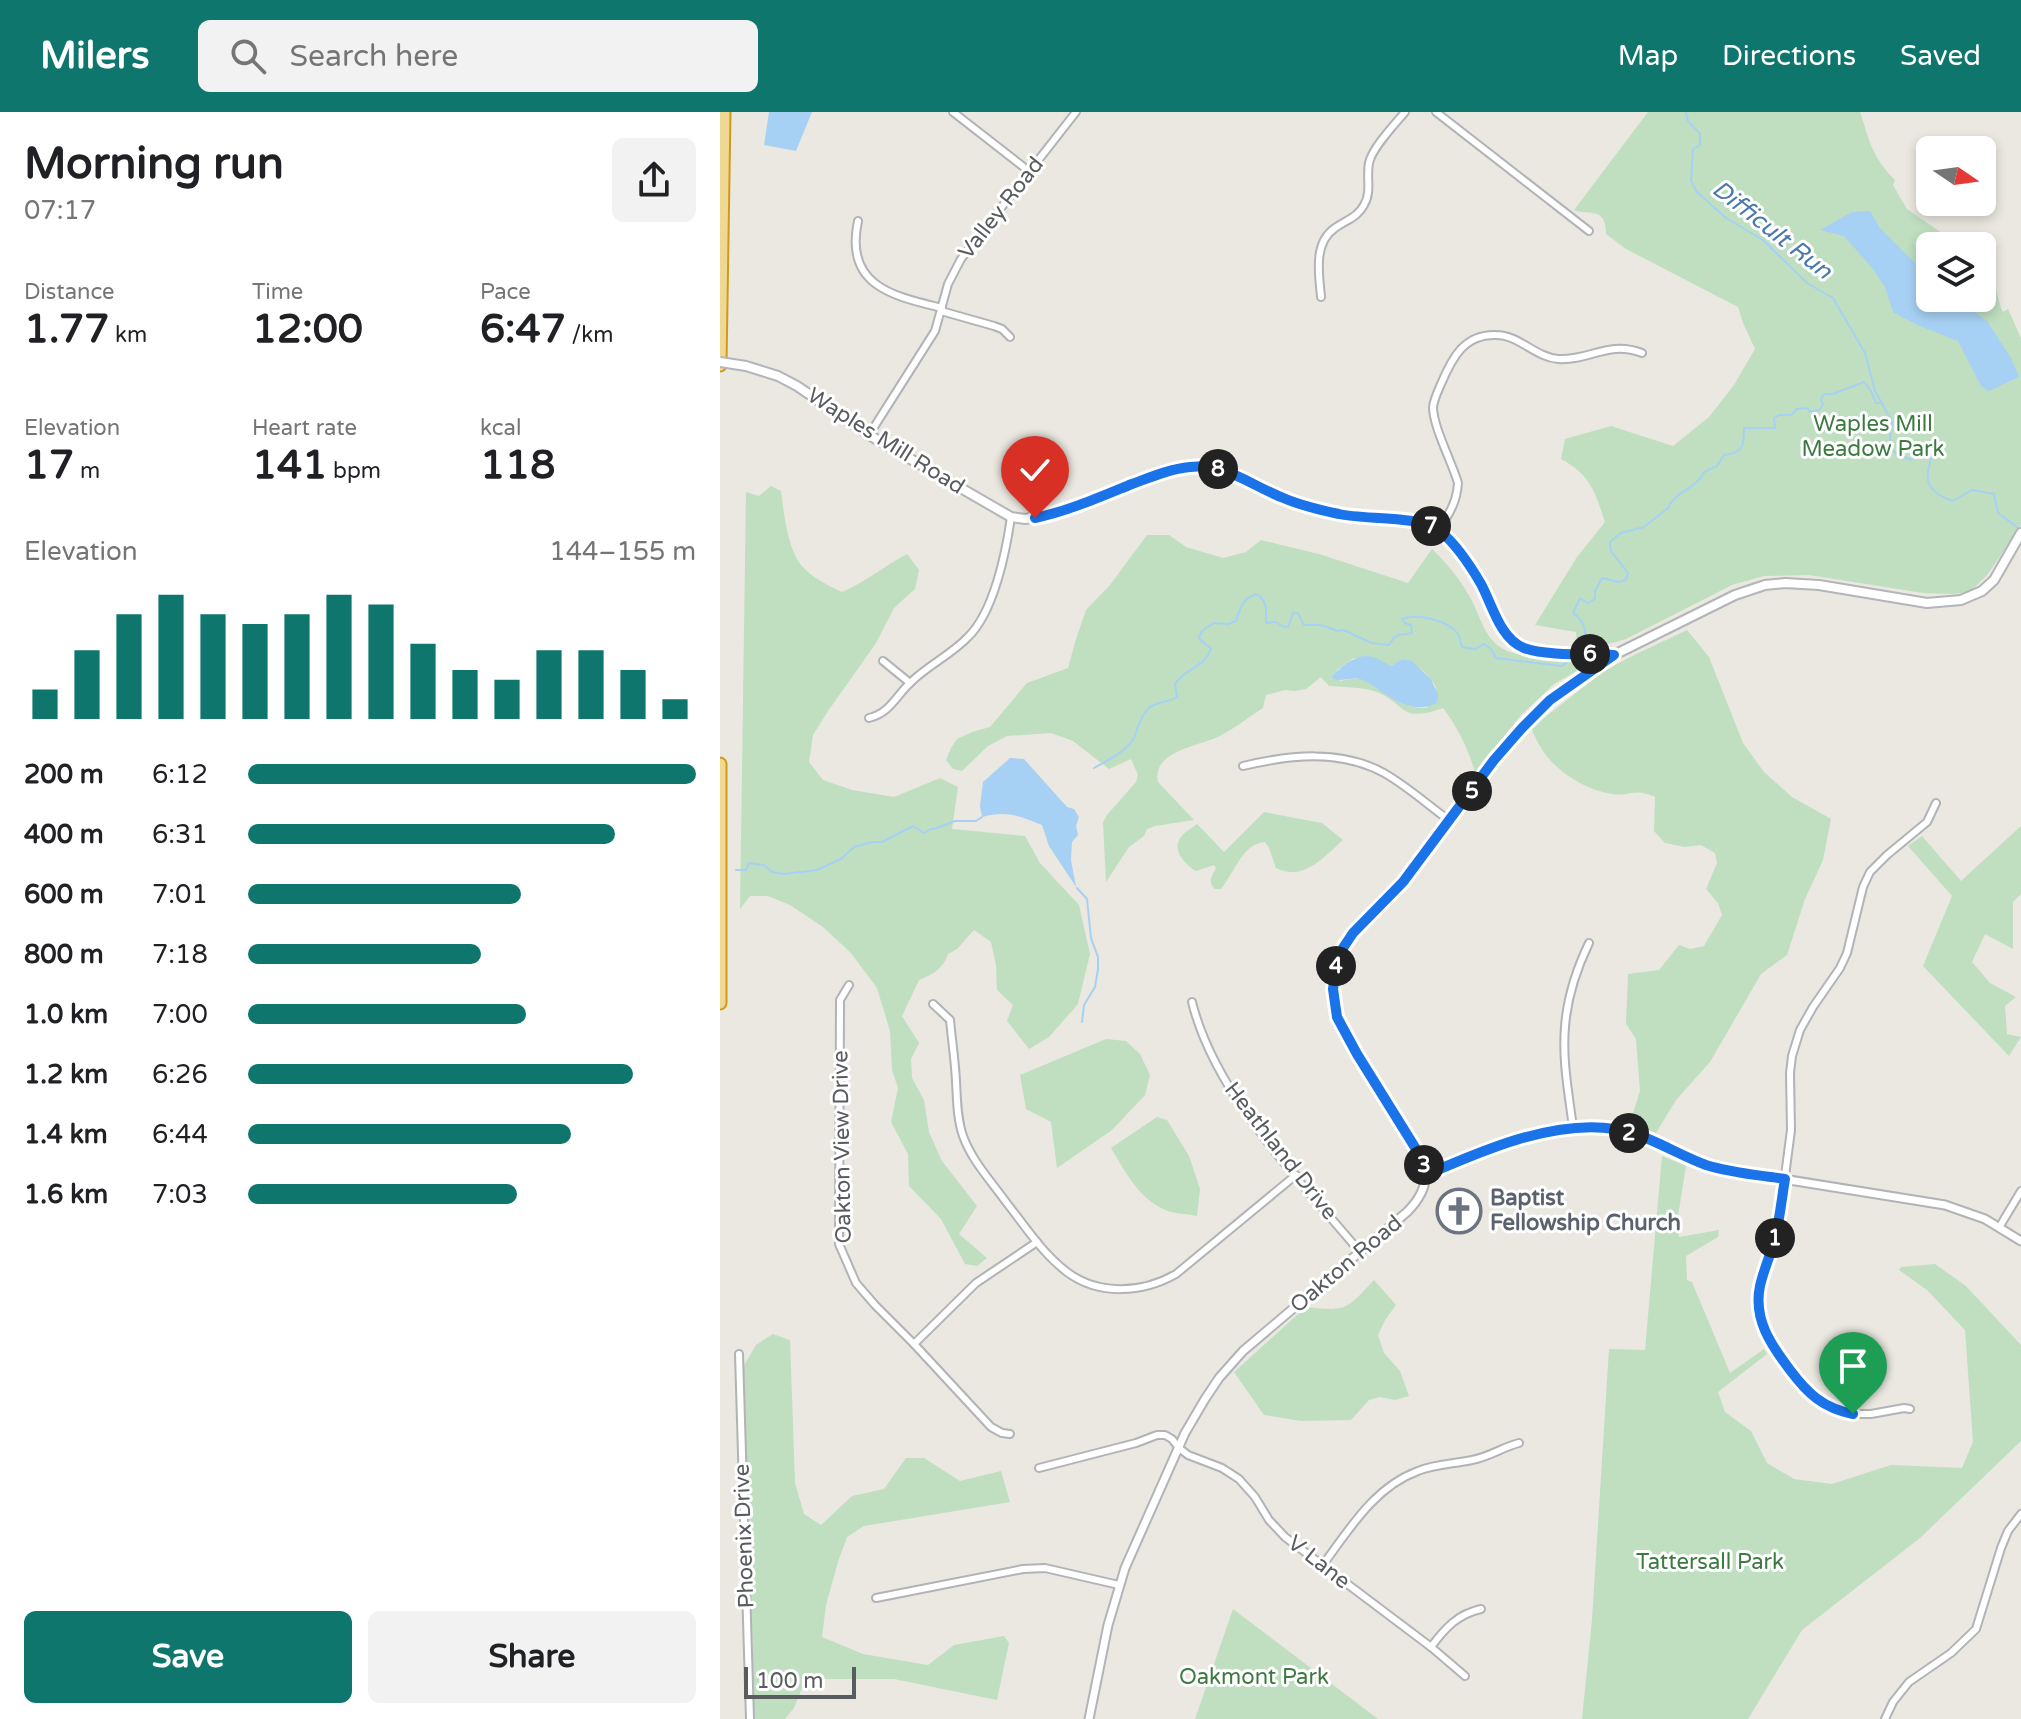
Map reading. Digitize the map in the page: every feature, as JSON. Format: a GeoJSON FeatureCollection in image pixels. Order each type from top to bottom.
{"type":"FeatureCollection","features":[{"type":"Feature","properties":{"kind":"highway"},"geometry":{"type":"LineString","coordinates":[[720,363],[724,112]]}},
{"type":"Feature","properties":{"kind":"highway"},"geometry":{"type":"LineString","coordinates":[[720,764],[720,1003]]}},
{"type":"Feature","properties":{"kind":"main road","name":"Waples Mill Road"},"geometry":{"type":"LineString","coordinates":[[720,363],[746,366],[797,386],[869,435],[1011,517]]}},
{"type":"Feature","properties":{"kind":"main road"},"geometry":{"type":"LineString","coordinates":[[1011,517],[1025,519],[1043,516],[1170,471],[1202,466],[1232,473],[1306,506],[1342,515],[1415,522],[1438,529],[1464,557],[1506,633],[1515,643],[1541,652],[1614,655],[1735,595],[1765,585],[1819,585],[1927,603],[1961,600],[1982,591],[1994,580],[2020,535]]}},
{"type":"Feature","properties":{"kind":"street"},"geometry":{"type":"LineString","coordinates":[[953,112],[1030,172]]}},
{"type":"Feature","properties":{"kind":"street","name":"Valley Road"},"geometry":{"type":"LineString","coordinates":[[869,435],[935,331],[948,284],[961,259],[1076,112]]}},
{"type":"Feature","properties":{"kind":"street"},"geometry":{"type":"LineString","coordinates":[[1321,297],[1319,258],[1323,242],[1334,228],[1363,207],[1368,196],[1370,159],[1405,112]]}},
{"type":"Feature","properties":{"kind":"street"},"geometry":{"type":"LineString","coordinates":[[1436,112],[1589,231]]}},
{"type":"Feature","properties":{"kind":"street"},"geometry":{"type":"LineString","coordinates":[[858,221],[854,247],[869,277],[893,295],[994,326],[1010,337]]}},
{"type":"Feature","properties":{"kind":"street"},"geometry":{"type":"LineString","coordinates":[[1438,529],[1453,506],[1458,483],[1433,407],[1448,368],[1466,343],[1484,335],[1503,335],[1558,359],[1621,348],[1642,353]]}},
{"type":"Feature","properties":{"kind":"street"},"geometry":{"type":"LineString","coordinates":[[869,718],[885,712],[910,683],[964,641],[978,626],[1004,562],[1011,517]]}},
{"type":"Feature","properties":{"kind":"street"},"geometry":{"type":"LineString","coordinates":[[1614,655],[1550,700],[1531,718],[1505,747],[1403,882],[1347,941],[1337,963],[1334,1008],[1341,1027],[1416,1149],[1426,1175],[1503,1144],[1589,1126],[1639,1136],[1709,1166],[1931,1201],[1966,1211],[2000,1226],[2021,1241]]}},
{"type":"Feature","properties":{"kind":"street"},"geometry":{"type":"LineString","coordinates":[[883,661],[910,683]]}},
{"type":"Feature","properties":{"kind":"street"},"geometry":{"type":"LineString","coordinates":[[1243,766],[1312,756],[1353,762],[1385,774],[1450,821]]}},
{"type":"Feature","properties":{"kind":"street"},"geometry":{"type":"LineString","coordinates":[[1910,1409],[1859,1414],[1846,1412],[1824,1404],[1805,1390],[1770,1343],[1760,1319],[1758,1297],[1776,1233],[1785,1179],[1791,1130],[1790,1073],[1800,1030],[1847,953],[1863,887],[1870,872],[1927,822],[1936,803]]}},
{"type":"Feature","properties":{"kind":"street"},"geometry":{"type":"LineString","coordinates":[[1573,1128],[1565,1062],[1565,1026],[1571,996],[1589,943]]}},
{"type":"Feature","properties":{"kind":"street","name":"Oakton View Drive"},"geometry":{"type":"LineString","coordinates":[[849,985],[840,1000],[839,1244],[856,1283],[875,1305],[991,1427],[1010,1434]]}},
{"type":"Feature","properties":{"kind":"street","name":"Heathland Drive"},"geometry":{"type":"LineString","coordinates":[[1192,1002],[1197,1024],[1239,1104],[1359,1251]]}},
{"type":"Feature","properties":{"kind":"street"},"geometry":{"type":"LineString","coordinates":[[933,1004],[950,1020],[958,1113],[967,1146],[1037,1242],[1066,1271],[1081,1280],[1123,1290],[1163,1282],[1296,1175]]}},
{"type":"Feature","properties":{"kind":"street","name":"Oakton Road"},"geometry":{"type":"LineString","coordinates":[[1089,1719],[1119,1585],[1179,1448],[1205,1399],[1231,1363],[1416,1203],[1426,1175]]}},
{"type":"Feature","properties":{"kind":"street"},"geometry":{"type":"LineString","coordinates":[[2000,1226],[2021,1191]]}},
{"type":"Feature","properties":{"kind":"street"},"geometry":{"type":"LineString","coordinates":[[914,1344],[976,1283],[1037,1242]]}},
{"type":"Feature","properties":{"kind":"street","name":"Phoenix Drive"},"geometry":{"type":"LineString","coordinates":[[739,1354],[750,1719]]}},
{"type":"Feature","properties":{"kind":"street","name":"V Lane"},"geometry":{"type":"LineString","coordinates":[[1039,1468],[1165,1435],[1188,1455],[1222,1468],[1239,1479],[1285,1537],[1465,1676]]}},
{"type":"Feature","properties":{"kind":"street"},"geometry":{"type":"LineString","coordinates":[[1322,1566],[1368,1505],[1396,1483],[1432,1466],[1473,1460],[1519,1443]]}},
{"type":"Feature","properties":{"kind":"street"},"geometry":{"type":"LineString","coordinates":[[1885,1719],[1893,1702],[1909,1682],[1951,1653],[1976,1629],[2001,1548],[2008,1531],[2021,1514]]}},
{"type":"Feature","properties":{"kind":"street"},"geometry":{"type":"LineString","coordinates":[[876,1598],[1023,1569],[1045,1568],[1119,1585]]}},
{"type":"Feature","properties":{"kind":"street"},"geometry":{"type":"LineString","coordinates":[[1431,1647],[1457,1618],[1481,1609]]}},
{"type":"Feature","properties":{"kind":"green space","name":"Waples Mill Meadow Park"},"geometry":{"type":"Polygon","coordinates":[[[1648,112],[1860,112],[1873,149],[1895,180],[1893,185],[1907,209],[1941,232],[1916,232],[1916,312],[1996,312],[1996,290],[2003,312],[2008,309],[2021,338],[2021,525],[1988,574],[1972,590],[1951,594],[1923,593],[1809,575],[1764,576],[1732,585],[1614,643],[1577,645],[1576,632],[1535,625],[1577,557],[1605,522],[1590,485],[1579,471],[1561,459],[1565,439],[1611,426],[1673,446],[1709,417],[1734,385],[1755,349],[1738,307],[1626,249],[1606,234],[1600,216],[1574,210],[1648,112]]]}},
{"type":"Feature","properties":{"kind":"green space"},"geometry":{"type":"Polygon","coordinates":[[[771,486],[781,491],[788,534],[797,559],[805,570],[823,582],[842,592],[907,554],[919,570],[915,589],[894,608],[876,643],[813,735],[809,762],[823,780],[852,790],[894,797],[940,778],[958,787],[952,829],[1025,836],[1040,863],[1079,905],[1090,954],[1078,1004],[1049,1037],[1029,1049],[1007,1021],[1013,1005],[997,990],[991,942],[974,930],[957,949],[948,954],[937,970],[919,980],[902,1016],[919,1043],[911,1059],[912,1078],[924,1100],[929,1132],[942,1161],[977,1206],[959,1234],[987,1258],[977,1266],[965,1264],[941,1219],[909,1186],[908,1154],[891,1122],[898,1088],[892,1070],[890,1031],[877,988],[851,953],[823,927],[790,905],[768,896],[750,896],[740,909],[746,492],[759,496],[771,486]]]}},
{"type":"Feature","properties":{"kind":"green space"},"geometry":{"type":"Polygon","coordinates":[[[1147,535],[1169,535],[1186,547],[1223,558],[1246,552],[1261,540],[1319,554],[1408,583],[1432,549],[1460,581],[1486,631],[1497,645],[1516,654],[1594,661],[1554,684],[1521,715],[1475,773],[1462,739],[1443,708],[1410,713],[1374,691],[1329,686],[1321,677],[1306,689],[1266,695],[1263,708],[1237,726],[1220,736],[1179,751],[1162,763],[1158,782],[1194,820],[1147,829],[1144,836],[1129,847],[1106,882],[1103,822],[1136,782],[1138,775],[1131,759],[1109,769],[1073,741],[1051,733],[1007,736],[988,746],[962,771],[953,769],[946,760],[957,739],[990,727],[1027,683],[1068,668],[1086,610],[1110,585],[1147,535]],[[1354,658],[1337,670],[1340,681],[1360,679],[1406,705],[1427,708],[1436,687],[1430,678],[1417,666],[1402,659],[1391,666],[1354,658]]]}},
{"type":"Feature","properties":{"kind":"green space"},"geometry":{"type":"Polygon","coordinates":[[[1687,630],[1709,657],[1743,743],[1764,772],[1792,797],[1831,819],[1823,860],[1805,899],[1787,955],[1761,974],[1710,1062],[1676,1100],[1656,1133],[1630,1123],[1640,1091],[1636,1039],[1626,1024],[1628,974],[1659,970],[1679,945],[1690,949],[1704,946],[1722,915],[1718,903],[1706,889],[1717,863],[1715,853],[1701,845],[1685,847],[1665,843],[1654,831],[1655,797],[1637,792],[1612,794],[1583,784],[1549,759],[1531,728],[1603,672],[1687,630]]]}},
{"type":"Feature","properties":{"kind":"green space"},"geometry":{"type":"Polygon","coordinates":[[[1264,812],[1322,823],[1343,840],[1312,866],[1295,872],[1276,868],[1265,842],[1257,844],[1245,853],[1221,889],[1215,889],[1211,884],[1216,868],[1214,865],[1196,871],[1178,852],[1178,842],[1184,833],[1197,824],[1224,852],[1264,812]]]}},
{"type":"Feature","properties":{"kind":"green space"},"geometry":{"type":"Polygon","coordinates":[[[2021,826],[2021,894],[2013,902],[2013,949],[1985,934],[1972,962],[1990,983],[2016,997],[2005,1006],[2007,1034],[2021,1037],[2009,1056],[1923,966],[1952,896],[1908,846],[1922,836],[1961,881],[2021,826]]]}},
{"type":"Feature","properties":{"kind":"green space"},"geometry":{"type":"Polygon","coordinates":[[[1106,1039],[1126,1041],[1140,1054],[1150,1075],[1145,1095],[1112,1130],[1057,1168],[1051,1122],[1026,1109],[1020,1075],[1106,1039]]]}},
{"type":"Feature","properties":{"kind":"green space"},"geometry":{"type":"Polygon","coordinates":[[[1157,1117],[1167,1120],[1189,1156],[1200,1189],[1197,1216],[1171,1212],[1151,1201],[1135,1186],[1111,1148],[1157,1117]]]}},
{"type":"Feature","properties":{"kind":"green space","name":"Tattersall Park"},"geometry":{"type":"Polygon","coordinates":[[[1662,1156],[1686,1166],[1678,1216],[1679,1237],[1719,1230],[1718,1237],[1686,1256],[1687,1280],[1692,1282],[1730,1373],[1764,1349],[1767,1354],[1718,1392],[1725,1412],[1751,1431],[1767,1463],[1794,1479],[1832,1484],[1891,1465],[1962,1468],[1973,1442],[1965,1330],[1927,1290],[1899,1270],[1901,1267],[1935,1264],[1966,1286],[2021,1345],[2021,1441],[1920,1538],[1802,1630],[1748,1719],[1582,1719],[1592,1620],[1609,1349],[1645,1350],[1662,1156]]]}},
{"type":"Feature","properties":{"kind":"green space"},"geometry":{"type":"Polygon","coordinates":[[[1374,1280],[1396,1305],[1378,1335],[1384,1353],[1400,1371],[1409,1396],[1395,1400],[1380,1397],[1369,1400],[1351,1420],[1301,1421],[1264,1415],[1234,1372],[1306,1307],[1330,1309],[1345,1306],[1374,1280]]]}},
{"type":"Feature","properties":{"kind":"green space"},"geometry":{"type":"Polygon","coordinates":[[[773,1334],[790,1340],[795,1483],[804,1514],[821,1525],[852,1496],[884,1489],[906,1458],[924,1458],[960,1481],[1001,1471],[1010,1502],[864,1526],[847,1537],[826,1605],[822,1637],[863,1654],[928,1665],[954,1645],[1004,1636],[1009,1643],[997,1700],[894,1679],[823,1679],[802,1688],[794,1708],[785,1719],[753,1719],[742,1369],[756,1345],[773,1334]]]}},
{"type":"Feature","properties":{"kind":"green space","name":"Oakmont Park"},"geometry":{"type":"Polygon","coordinates":[[[1233,1609],[1378,1719],[1195,1719],[1233,1609]]]}},
{"type":"Feature","properties":{"kind":"water"},"geometry":{"type":"Polygon","coordinates":[[[769,112],[812,112],[796,151],[764,145],[769,112]]]}},
{"type":"Feature","properties":{"kind":"water"},"geometry":{"type":"Polygon","coordinates":[[[1870,211],[1880,228],[1916,264],[1916,312],[1974,312],[1987,321],[2011,358],[2019,377],[1989,391],[1981,386],[1958,341],[1893,312],[1885,287],[1844,236],[1820,230],[1852,212],[1870,211]]]}},
{"type":"Feature","properties":{"kind":"water"},"geometry":{"type":"Polygon","coordinates":[[[1364,656],[1374,657],[1391,666],[1402,659],[1412,661],[1431,679],[1438,695],[1437,703],[1423,707],[1409,706],[1362,680],[1333,679],[1343,666],[1364,656]]]}},
{"type":"Feature","properties":{"kind":"water"},"geometry":{"type":"Polygon","coordinates":[[[1010,758],[1024,759],[1079,817],[1071,860],[1076,887],[1049,846],[1042,825],[1013,815],[982,817],[983,782],[1010,758]]]}},
{"type":"Feature","properties":{"kind":"waterway","name":"Difficult Run"},"geometry":{"type":"LineString","coordinates":[[1686,112],[1688,121],[1700,134],[1700,145],[1693,149],[1691,181],[1697,192],[1726,218],[1763,240],[1807,283],[1833,298],[1865,353],[1875,391],[1892,422],[1889,447],[1911,460],[1917,450],[1926,450],[1932,457],[1928,480],[1933,490],[1953,501],[1972,490],[1994,494],[1998,513],[2021,530]]}},
{"type":"Feature","properties":{"kind":"waterway"},"geometry":{"type":"LineString","coordinates":[[1585,636],[1582,623],[1573,613],[1580,598],[1588,603],[1595,599],[1595,591],[1602,578],[1619,582],[1626,580],[1628,573],[1611,551],[1610,542],[1621,533],[1644,527],[1696,483],[1704,472],[1717,466],[1724,455],[1739,450],[1744,428],[1775,428],[1774,418],[1779,415],[1791,415],[1797,409],[1807,408],[1810,412],[1819,410],[1824,394],[1833,394],[1864,382],[1876,403],[1881,403]]}},
{"type":"Feature","properties":{"kind":"waterway"},"geometry":{"type":"LineString","coordinates":[[1094,768],[1131,743],[1148,709],[1177,697],[1175,684],[1200,664],[1211,648],[1199,638],[1202,631],[1214,623],[1236,621],[1244,601],[1256,594],[1264,603],[1266,623],[1276,622],[1288,627],[1293,613],[1298,613],[1304,625],[1343,630],[1372,643],[1389,645],[1396,636],[1412,633],[1411,625],[1402,619],[1424,617],[1453,629],[1459,635],[1462,647],[1475,649],[1484,644],[1496,658],[1562,666],[1573,658],[1583,658]]}},
{"type":"Feature","properties":{"kind":"waterway"},"geometry":{"type":"LineString","coordinates":[[736,870],[746,870],[749,863],[764,865],[772,872],[784,874],[817,870],[841,859],[854,847],[882,842],[913,826],[924,833],[955,821],[976,821],[982,817]]}},
{"type":"Feature","properties":{"kind":"waterway"},"geometry":{"type":"LineString","coordinates":[[1077,888],[1087,899],[1091,938],[1098,957],[1095,987],[1084,1005],[1082,1022]]}},
{"type":"Feature","properties":{"kind":"place","name":"Baptist Fellowship Church"},"geometry":{"type":"Point","coordinates":[1459,1211]}},
{"type":"Feature","properties":{"kind":"route"},"geometry":{"type":"LineString","coordinates":[[1035,518],[1170,471],[1193,466],[1213,468],[1232,473],[1306,506],[1342,515],[1415,522],[1438,529],[1464,557],[1506,633],[1515,643],[1541,652],[1614,655],[1550,700],[1531,718],[1494,760],[1403,882],[1353,933],[1341,951],[1334,977],[1333,1001],[1337,1017],[1416,1149],[1426,1175],[1521,1138],[1589,1126],[1631,1133],[1709,1166],[1785,1179],[1776,1233],[1759,1288],[1762,1327],[1770,1343],[1809,1394],[1824,1404],[1853,1414]]}}]}
